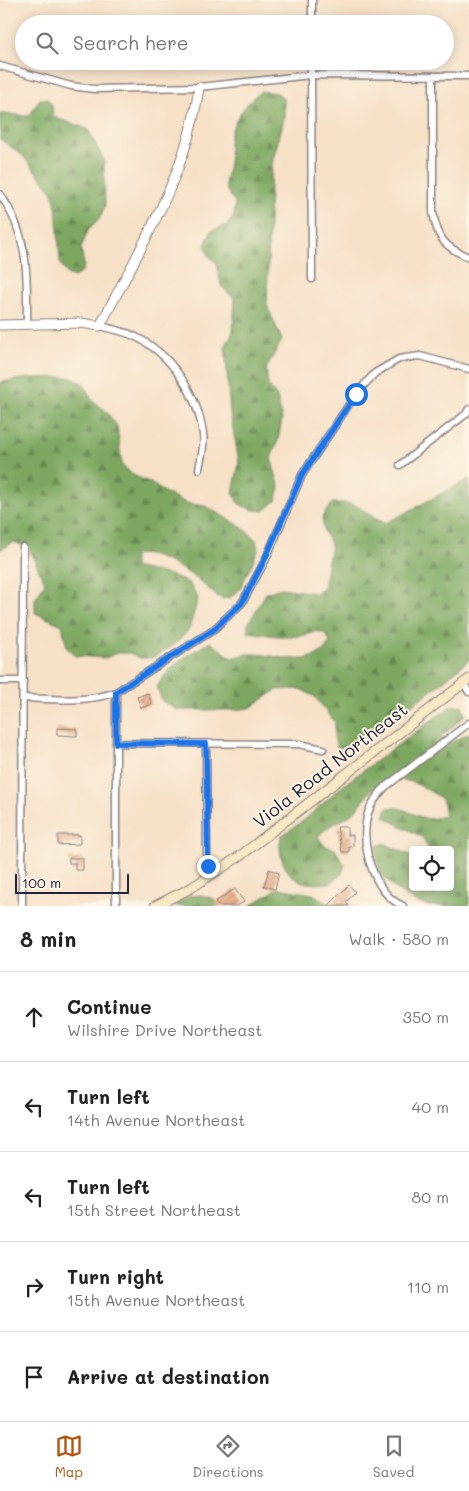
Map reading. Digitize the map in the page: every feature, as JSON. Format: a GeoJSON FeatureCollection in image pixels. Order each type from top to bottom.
{"type":"FeatureCollection","features":[{"type":"Feature","properties":{"kind":"main road","name":"Viola Road Northeast"},"geometry":{"type":"LineString","coordinates":[[155,906],[210,876],[467,685]]}},
{"type":"Feature","properties":{"kind":"street"},"geometry":{"type":"LineString","coordinates":[[312,0],[312,15]]}},
{"type":"Feature","properties":{"kind":"street"},"geometry":{"type":"LineString","coordinates":[[0,66],[72,86],[94,89],[199,87],[311,75],[469,76]]}},
{"type":"Feature","properties":{"kind":"street"},"geometry":{"type":"LineString","coordinates":[[311,70],[312,279]]}},
{"type":"Feature","properties":{"kind":"street"},"geometry":{"type":"LineString","coordinates":[[433,76],[434,224],[444,243],[454,251],[469,257]]}},
{"type":"Feature","properties":{"kind":"street"},"geometry":{"type":"LineString","coordinates":[[100,326],[171,186],[192,131],[199,87]]}},
{"type":"Feature","properties":{"kind":"street"},"geometry":{"type":"LineString","coordinates":[[0,194],[14,216],[23,241],[27,273],[27,324]]}},
{"type":"Feature","properties":{"kind":"street"},"geometry":{"type":"LineString","coordinates":[[0,325],[80,323],[100,326],[135,336],[152,348],[169,363],[186,386],[199,415],[203,435],[203,449],[199,469]]}},
{"type":"Feature","properties":{"kind":"street"},"geometry":{"type":"LineString","coordinates":[[23,698],[86,700],[116,692],[212,631],[242,603],[264,561],[302,475],[356,394],[375,373],[399,360],[420,356],[469,368]]}},
{"type":"Feature","properties":{"kind":"street"},"geometry":{"type":"LineString","coordinates":[[400,465],[466,414],[469,409]]}},
{"type":"Feature","properties":{"kind":"street"},"geometry":{"type":"LineString","coordinates":[[22,906],[23,547]]}},
{"type":"Feature","properties":{"kind":"street"},"geometry":{"type":"LineString","coordinates":[[0,681],[23,681]]}},
{"type":"Feature","properties":{"kind":"street"},"geometry":{"type":"LineString","coordinates":[[116,692],[116,906]]}},
{"type":"Feature","properties":{"kind":"street"},"geometry":{"type":"LineString","coordinates":[[403,906],[387,895],[376,875],[366,841],[368,812],[385,787],[469,723]]}},
{"type":"Feature","properties":{"kind":"street"},"geometry":{"type":"LineString","coordinates":[[116,743],[299,744],[323,749]]}},
{"type":"Feature","properties":{"kind":"street"},"geometry":{"type":"LineString","coordinates":[[206,744],[207,859],[210,876]]}},
{"type":"Feature","properties":{"kind":"green space"},"geometry":{"type":"Polygon","coordinates":[[[261,91],[278,93],[284,100],[284,119],[273,160],[270,188],[267,305],[282,340],[266,369],[268,385],[277,397],[282,419],[278,441],[271,458],[280,488],[276,501],[264,511],[253,510],[239,504],[233,493],[239,462],[230,413],[225,347],[233,332],[235,299],[221,286],[217,264],[209,256],[205,245],[211,231],[227,225],[234,217],[235,202],[227,191],[225,183],[229,161],[230,135],[240,114],[261,91]]]}},
{"type":"Feature","properties":{"kind":"green space"},"geometry":{"type":"Polygon","coordinates":[[[40,99],[47,99],[52,105],[53,117],[88,129],[104,160],[105,206],[99,220],[89,228],[81,248],[84,265],[82,272],[74,277],[67,274],[60,263],[56,206],[52,191],[22,155],[0,139],[0,113],[29,116],[40,99]]]}},
{"type":"Feature","properties":{"kind":"green space"},"geometry":{"type":"Polygon","coordinates":[[[69,377],[84,384],[91,399],[106,411],[117,426],[122,465],[133,475],[186,503],[205,506],[242,527],[256,540],[258,551],[240,589],[230,598],[222,599],[194,577],[169,562],[142,554],[134,555],[134,567],[170,575],[189,583],[198,598],[189,630],[174,645],[152,658],[140,658],[130,653],[118,653],[105,658],[75,656],[67,648],[62,625],[35,613],[35,599],[45,583],[29,548],[14,542],[0,550],[0,382],[28,378],[69,377]]]}},
{"type":"Feature","properties":{"kind":"green space"},"geometry":{"type":"Polygon","coordinates":[[[469,479],[469,660],[424,696],[377,728],[343,747],[337,747],[334,737],[335,722],[314,696],[300,689],[277,690],[250,708],[234,710],[177,710],[162,701],[157,687],[167,672],[187,656],[210,642],[232,658],[247,654],[258,654],[303,659],[313,657],[330,642],[326,634],[316,631],[292,637],[248,632],[248,624],[266,593],[281,588],[315,593],[323,588],[331,545],[324,532],[322,517],[332,503],[356,506],[386,523],[469,479]]]}},
{"type":"Feature","properties":{"kind":"green space"},"geometry":{"type":"Polygon","coordinates":[[[462,705],[465,716],[441,737],[442,747],[469,733],[469,906],[429,906],[423,904],[410,899],[387,881],[381,873],[377,846],[384,843],[409,854],[409,891],[454,891],[454,846],[427,846],[422,837],[384,817],[387,808],[402,809],[427,819],[445,816],[442,799],[415,784],[396,779],[387,780],[378,785],[353,813],[331,825],[318,837],[324,845],[335,849],[345,865],[342,874],[331,883],[317,884],[303,882],[291,875],[281,856],[281,836],[304,820],[346,783],[451,706],[462,705]]]}},
{"type":"Feature","properties":{"kind":"green space"},"geometry":{"type":"Polygon","coordinates":[[[278,888],[313,894],[331,906],[250,906],[278,888]]]}},
{"type":"Feature","properties":{"kind":"green space"},"geometry":{"type":"Polygon","coordinates":[[[202,895],[214,899],[220,906],[175,906],[188,896],[202,895]]]}},
{"type":"Feature","properties":{"kind":"building"},"geometry":{"type":"Polygon","coordinates":[[[148,693],[152,704],[141,708],[137,697],[148,693]]]}},
{"type":"Feature","properties":{"kind":"building"},"geometry":{"type":"Polygon","coordinates":[[[57,728],[77,729],[77,736],[57,735],[57,728]]]}},
{"type":"Feature","properties":{"kind":"building"},"geometry":{"type":"Polygon","coordinates":[[[337,827],[347,827],[347,835],[353,835],[353,847],[349,847],[349,852],[342,852],[337,827]]]}},
{"type":"Feature","properties":{"kind":"building"},"geometry":{"type":"Polygon","coordinates":[[[58,835],[80,835],[80,844],[58,845],[58,835]]]}},
{"type":"Feature","properties":{"kind":"building"},"geometry":{"type":"Polygon","coordinates":[[[69,858],[83,858],[83,870],[75,870],[75,863],[69,863],[69,858]]]}},
{"type":"Feature","properties":{"kind":"building"},"geometry":{"type":"Polygon","coordinates":[[[269,869],[279,873],[275,889],[264,886],[269,869]]]}},
{"type":"Feature","properties":{"kind":"building"},"geometry":{"type":"Polygon","coordinates":[[[349,885],[355,892],[346,902],[349,906],[328,906],[349,885]]]}},
{"type":"Feature","properties":{"kind":"building"},"geometry":{"type":"Polygon","coordinates":[[[235,889],[244,902],[237,906],[218,906],[215,902],[235,889]]]}},
{"type":"Feature","properties":{"kind":"route"},"geometry":{"type":"LineString","coordinates":[[208,866],[206,744],[116,743],[116,692],[212,631],[242,603],[264,561],[302,475],[356,394]]}}]}
